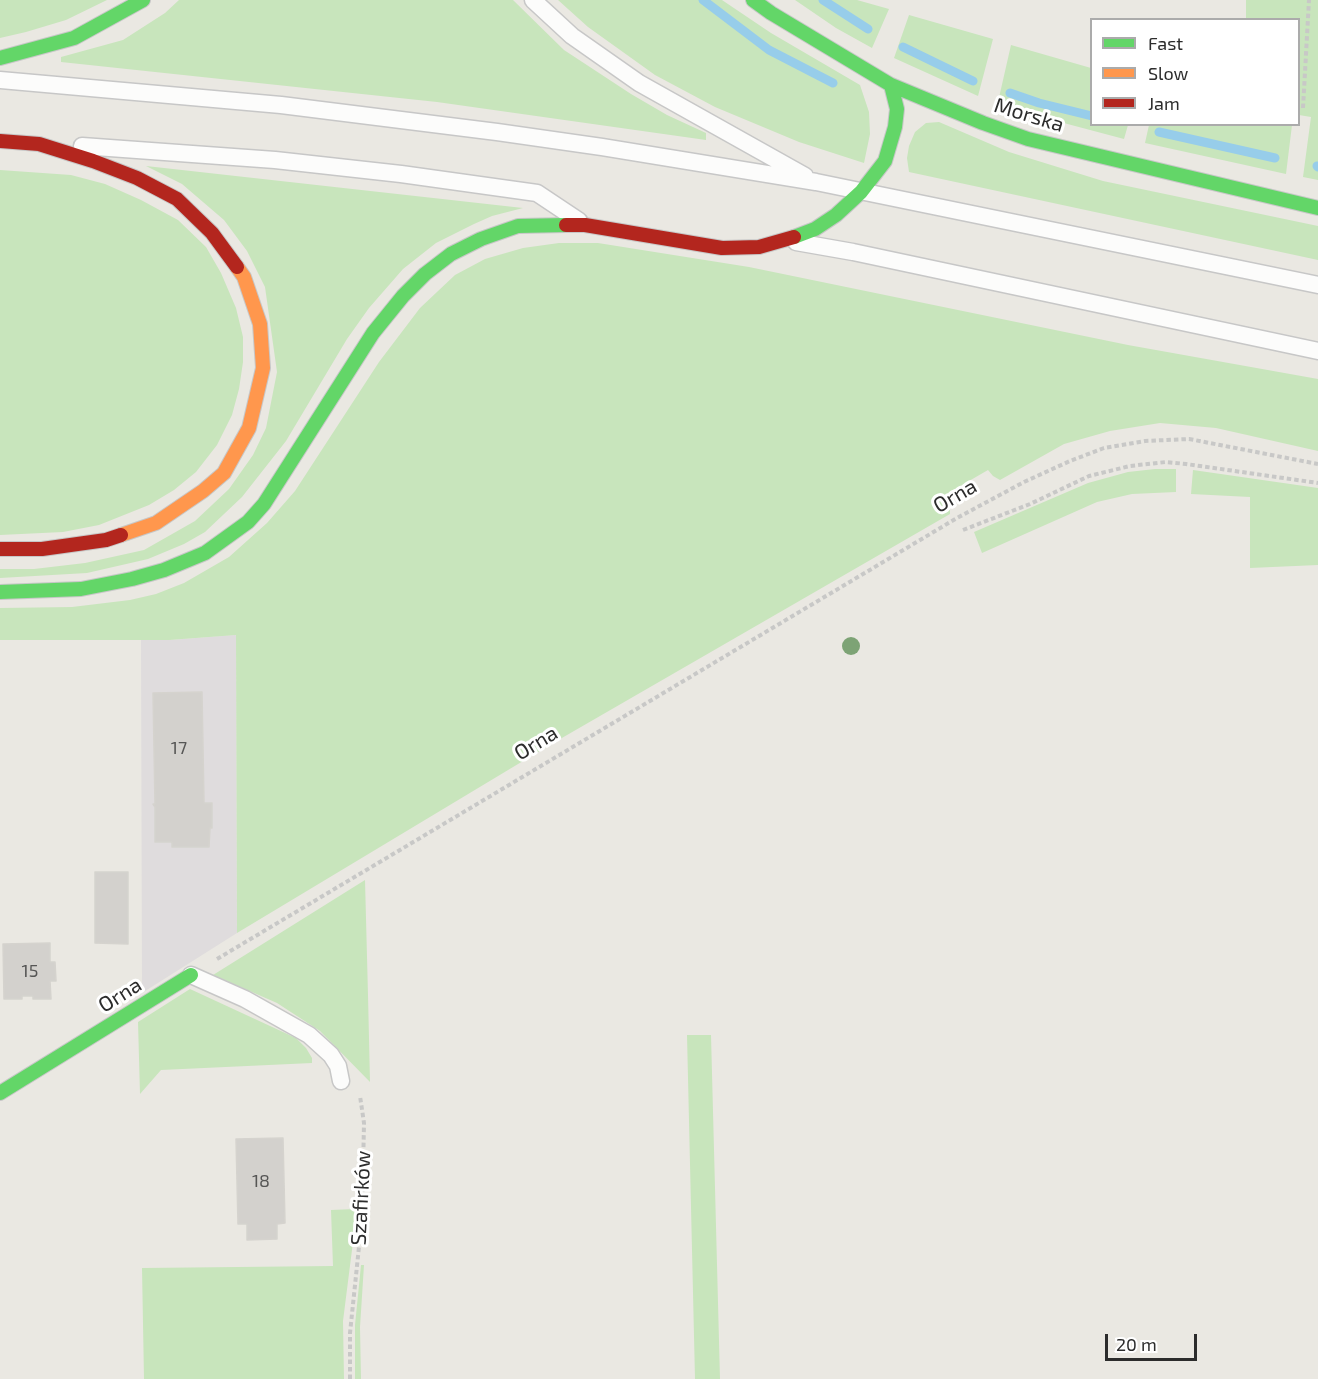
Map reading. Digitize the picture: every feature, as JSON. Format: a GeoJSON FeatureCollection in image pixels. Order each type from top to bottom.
{"type":"FeatureCollection","features":[{"type":"Feature","properties":{"kind":"main road"},"geometry":{"type":"LineString","coordinates":[[0,58],[74,38],[143,0]]}},
{"type":"Feature","properties":{"kind":"main road","name":"Morska"},"geometry":{"type":"LineString","coordinates":[[753,0],[891,85],[983,123],[1028,139],[1318,208]]}},
{"type":"Feature","properties":{"kind":"main road"},"geometry":{"type":"LineString","coordinates":[[0,592],[81,590],[153,573],[205,553],[248,522],[264,504],[373,333],[403,296],[425,274],[451,254],[482,239],[518,226],[585,225],[722,248],[759,247],[815,230],[836,215],[861,192],[885,161],[895,127],[897,109],[891,85]]}},
{"type":"Feature","properties":{"kind":"main road"},"geometry":{"type":"LineString","coordinates":[[0,141],[39,144],[137,178],[177,199],[213,233],[244,277],[260,324],[263,368],[249,428],[224,472],[203,491],[156,522],[106,540],[42,549],[0,549]]}},
{"type":"Feature","properties":{"kind":"main road","name":"Orna"},"geometry":{"type":"LineString","coordinates":[[0,1093],[191,975]]}},
{"type":"Feature","properties":{"kind":"lane"},"geometry":{"type":"LineString","coordinates":[[533,0],[572,36],[639,83],[816,182]]}},
{"type":"Feature","properties":{"kind":"lane"},"geometry":{"type":"LineString","coordinates":[[0,80],[281,105],[497,132],[816,182],[1318,285]]}},
{"type":"Feature","properties":{"kind":"lane"},"geometry":{"type":"LineString","coordinates":[[39,144],[275,160],[401,174],[537,193],[585,225]]}},
{"type":"Feature","properties":{"kind":"lane"},"geometry":{"type":"LineString","coordinates":[[786,240],[853,252],[1318,351]]}},
{"type":"Feature","properties":{"kind":"lane"},"geometry":{"type":"LineString","coordinates":[[191,975],[245,999],[313,1038],[331,1054],[342,1081]]}},
{"type":"Feature","properties":{"kind":"path"},"geometry":{"type":"LineString","coordinates":[[1304,108],[1310,0]]}},
{"type":"Feature","properties":{"kind":"path","name":"Orna"},"geometry":{"type":"LineString","coordinates":[[191,975],[957,518],[1070,460],[1104,448],[1145,441],[1189,439],[1318,464]]}},
{"type":"Feature","properties":{"kind":"path"},"geometry":{"type":"LineString","coordinates":[[963,530],[1030,504],[1089,476],[1130,466],[1166,462],[1318,483]]}},
{"type":"Feature","properties":{"kind":"path","name":"Szafirków"},"geometry":{"type":"LineString","coordinates":[[342,1081],[357,1088],[364,1123],[362,1218],[350,1333],[350,1379]]}},
{"type":"Feature","properties":{"kind":"shaded area"},"geometry":{"type":"Polygon","coordinates":[[[236,635],[237,933],[142,993],[141,639],[169,640],[236,635]]]}},
{"type":"Feature","properties":{"kind":"green space"},"geometry":{"type":"Polygon","coordinates":[[[0,0],[107,0],[66,20],[0,38],[0,0]]]}},
{"type":"Feature","properties":{"kind":"green space"},"geometry":{"type":"Polygon","coordinates":[[[179,0],[513,0],[564,50],[631,94],[667,115],[706,133],[706,140],[437,102],[61,62],[61,57],[123,40],[165,13],[179,0]]]}},
{"type":"Feature","properties":{"kind":"green space"},"geometry":{"type":"Polygon","coordinates":[[[558,0],[722,0],[771,33],[860,85],[869,112],[870,134],[864,163],[799,142],[715,107],[655,75],[588,27],[558,0]]]}},
{"type":"Feature","properties":{"kind":"green space"},"geometry":{"type":"Polygon","coordinates":[[[795,0],[857,0],[889,9],[872,48],[836,28],[795,0]]]}},
{"type":"Feature","properties":{"kind":"green space"},"geometry":{"type":"Polygon","coordinates":[[[1246,0],[1318,0],[1318,180],[1303,177],[1311,117],[1300,115],[1300,18],[1246,18],[1246,0]]]}},
{"type":"Feature","properties":{"kind":"green space"},"geometry":{"type":"Polygon","coordinates":[[[909,15],[993,39],[978,96],[894,58],[909,15]]]}},
{"type":"Feature","properties":{"kind":"green space"},"geometry":{"type":"Polygon","coordinates":[[[1011,45],[1090,68],[1090,126],[1128,126],[1124,139],[998,102],[1011,45]]]}},
{"type":"Feature","properties":{"kind":"green space"},"geometry":{"type":"Polygon","coordinates":[[[939,122],[1009,152],[1103,181],[1318,226],[1318,260],[909,172],[907,158],[915,132],[926,123],[939,122]]]}},
{"type":"Feature","properties":{"kind":"green space"},"geometry":{"type":"Polygon","coordinates":[[[1149,126],[1292,126],[1286,174],[1145,143],[1149,126]]]}},
{"type":"Feature","properties":{"kind":"green space"},"geometry":{"type":"Polygon","coordinates":[[[146,166],[523,208],[492,216],[436,243],[403,269],[369,308],[347,339],[286,441],[242,497],[205,532],[184,544],[148,559],[87,573],[0,578],[0,569],[34,569],[85,563],[144,550],[195,521],[229,489],[253,455],[266,428],[277,372],[265,287],[247,251],[224,220],[182,184],[146,166]]]}},
{"type":"Feature","properties":{"kind":"green space"},"geometry":{"type":"Polygon","coordinates":[[[0,170],[71,175],[105,184],[178,220],[206,247],[221,273],[236,308],[243,337],[243,362],[232,415],[217,445],[196,472],[174,490],[149,505],[99,525],[63,532],[0,535],[0,170]]]}},
{"type":"Feature","properties":{"kind":"green space"},"geometry":{"type":"Polygon","coordinates":[[[559,243],[598,243],[749,267],[1128,345],[1318,379],[1318,451],[1216,428],[1160,423],[1110,431],[1064,444],[1000,480],[988,470],[950,492],[950,514],[548,746],[237,933],[236,635],[169,640],[0,640],[0,608],[72,607],[130,600],[156,594],[184,583],[229,557],[267,523],[295,491],[379,362],[420,308],[455,275],[485,259],[523,248],[559,243]]]}},
{"type":"Feature","properties":{"kind":"green space"},"geometry":{"type":"Polygon","coordinates":[[[1176,469],[1176,492],[1132,494],[1097,502],[982,553],[974,532],[1088,483],[1128,472],[1176,469]]]}},
{"type":"Feature","properties":{"kind":"green space"},"geometry":{"type":"Polygon","coordinates":[[[1193,470],[1318,488],[1318,565],[1250,568],[1250,497],[1191,494],[1193,470]]]}},
{"type":"Feature","properties":{"kind":"green space"},"geometry":{"type":"Polygon","coordinates":[[[365,880],[370,1082],[320,1031],[277,1003],[213,975],[365,880]]]}},
{"type":"Feature","properties":{"kind":"green space"},"geometry":{"type":"Polygon","coordinates":[[[190,989],[296,1038],[306,1048],[312,1058],[312,1063],[161,1070],[140,1094],[138,1022],[190,989]]]}},
{"type":"Feature","properties":{"kind":"green space"},"geometry":{"type":"Polygon","coordinates":[[[687,1035],[711,1035],[720,1379],[695,1379],[687,1035]]]}},
{"type":"Feature","properties":{"kind":"green space"},"geometry":{"type":"Polygon","coordinates":[[[355,1209],[343,1321],[344,1379],[144,1379],[142,1268],[333,1266],[331,1210],[355,1209]]]}},
{"type":"Feature","properties":{"kind":"green space"},"geometry":{"type":"Polygon","coordinates":[[[361,1265],[364,1265],[360,1327],[361,1379],[355,1379],[355,1325],[361,1265]]]}},
{"type":"Feature","properties":{"kind":"building"},"geometry":{"type":"Polygon","coordinates":[[[202,692],[204,803],[212,803],[209,847],[172,847],[172,842],[155,842],[153,693],[202,692]]]}},
{"type":"Feature","properties":{"kind":"building"},"geometry":{"type":"Polygon","coordinates":[[[95,872],[128,872],[128,944],[95,943],[95,872]]]}},
{"type":"Feature","properties":{"kind":"building"},"geometry":{"type":"Polygon","coordinates":[[[50,943],[50,962],[55,962],[56,981],[50,981],[51,999],[33,999],[33,996],[22,996],[22,999],[4,999],[3,944],[50,943]]]}},
{"type":"Feature","properties":{"kind":"building"},"geometry":{"type":"Polygon","coordinates":[[[283,1138],[285,1223],[277,1224],[277,1239],[247,1240],[247,1224],[238,1224],[236,1139],[283,1138]]]}},
{"type":"Feature","properties":{"kind":"waterway"},"geometry":{"type":"LineString","coordinates":[[703,0],[769,50],[833,83]]}},
{"type":"Feature","properties":{"kind":"waterway"},"geometry":{"type":"LineString","coordinates":[[823,0],[868,29]]}},
{"type":"Feature","properties":{"kind":"waterway"},"geometry":{"type":"LineString","coordinates":[[903,47],[973,81]]}},
{"type":"Feature","properties":{"kind":"waterway"},"geometry":{"type":"LineString","coordinates":[[1010,93],[1090,116]]}},
{"type":"Feature","properties":{"kind":"waterway"},"geometry":{"type":"LineString","coordinates":[[1159,132],[1275,158]]}},
{"type":"Feature","properties":{"kind":"traffic: fast"},"geometry":{"type":"LineString","coordinates":[[0,58],[74,38],[143,0]]}},
{"type":"Feature","properties":{"kind":"traffic: fast"},"geometry":{"type":"LineString","coordinates":[[753,0],[891,85],[983,123],[1028,139],[1318,208]]}},
{"type":"Feature","properties":{"kind":"traffic: fast"},"geometry":{"type":"LineString","coordinates":[[794,237],[815,229],[836,215],[861,192],[885,161],[895,127],[897,109],[891,85]]}},
{"type":"Feature","properties":{"kind":"traffic: fast"},"geometry":{"type":"LineString","coordinates":[[0,592],[81,589],[164,570],[205,553],[248,522],[264,504],[373,333],[403,296],[425,274],[451,254],[481,239],[518,226],[566,225]]}},
{"type":"Feature","properties":{"kind":"traffic: fast"},"geometry":{"type":"LineString","coordinates":[[0,1093],[191,975]]}},
{"type":"Feature","properties":{"kind":"traffic: slow"},"geometry":{"type":"LineString","coordinates":[[121,535],[156,523],[203,491],[224,473],[249,428],[263,368],[260,324],[244,277],[237,267]]}},
{"type":"Feature","properties":{"kind":"traffic: jam"},"geometry":{"type":"LineString","coordinates":[[0,141],[39,144],[93,161],[137,178],[177,199],[212,233],[237,267]]}},
{"type":"Feature","properties":{"kind":"traffic: jam"},"geometry":{"type":"LineString","coordinates":[[566,225],[585,225],[722,248],[759,247],[794,237]]}},
{"type":"Feature","properties":{"kind":"traffic: jam"},"geometry":{"type":"LineString","coordinates":[[0,549],[42,549],[106,540],[121,535]]}}]}
